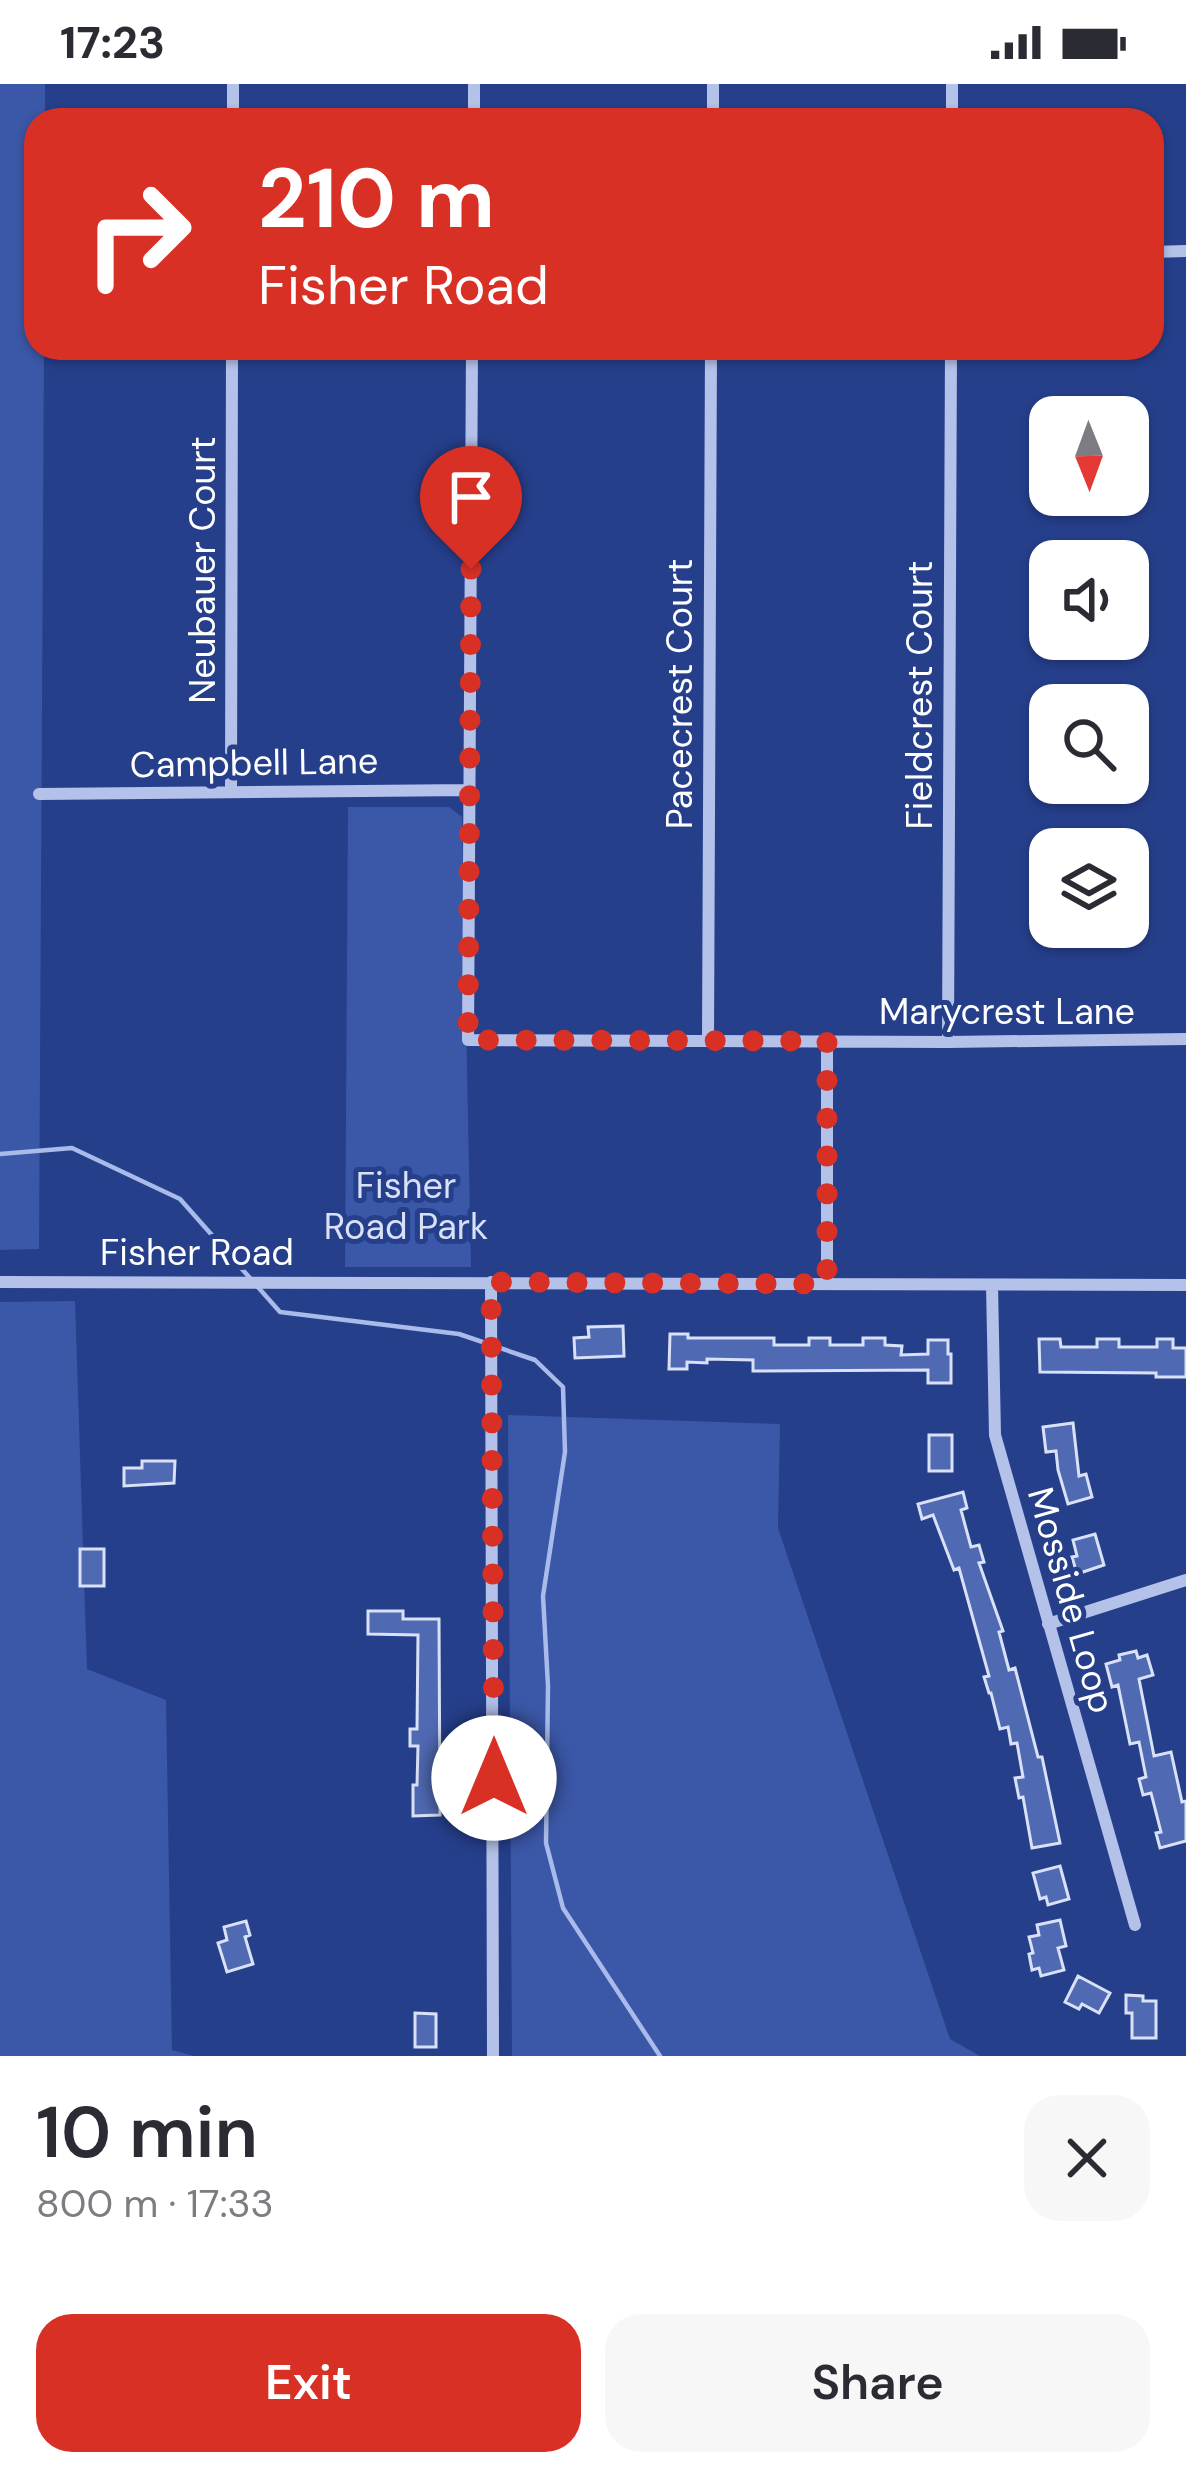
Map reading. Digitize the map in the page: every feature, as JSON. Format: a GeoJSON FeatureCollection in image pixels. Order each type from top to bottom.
{"type":"FeatureCollection","features":[{"type":"Feature","properties":{"kind":"street","name":"Neubauer Court"},"geometry":{"type":"LineString","coordinates":[[231,792],[232,360]]}},
{"type":"Feature","properties":{"kind":"street"},"geometry":{"type":"LineString","coordinates":[[470,790],[472,360]]}},
{"type":"Feature","properties":{"kind":"street","name":"Pacecrest Court"},"geometry":{"type":"LineString","coordinates":[[708,1041],[711,360]]}},
{"type":"Feature","properties":{"kind":"street","name":"Fieldcrest Court"},"geometry":{"type":"LineString","coordinates":[[948,1042],[951,360]]}},
{"type":"Feature","properties":{"kind":"street","name":"Campbell Lane"},"geometry":{"type":"LineString","coordinates":[[39,794],[470,790]]}},
{"type":"Feature","properties":{"kind":"street","name":"Marycrest Lane"},"geometry":{"type":"LineString","coordinates":[[470,790],[468,1040],[1186,1040]]}},
{"type":"Feature","properties":{"kind":"street","name":"Marycrest Lane"},"geometry":{"type":"LineString","coordinates":[[827,1041],[827,1284]]}},
{"type":"Feature","properties":{"kind":"street","name":"Fisher Road"},"geometry":{"type":"LineString","coordinates":[[0,1282],[1186,1285]]}},
{"type":"Feature","properties":{"kind":"street"},"geometry":{"type":"LineString","coordinates":[[491,1282],[494,2056]]}},
{"type":"Feature","properties":{"kind":"street","name":"Mosside Loop"},"geometry":{"type":"LineString","coordinates":[[992,1285],[995,1435],[1135,1925]]}},
{"type":"Feature","properties":{"kind":"street"},"geometry":{"type":"LineString","coordinates":[[1048,1624],[1186,1580]]}},
{"type":"Feature","properties":{"kind":"green space"},"geometry":{"type":"Polygon","coordinates":[[[0,84],[45,84],[45,108],[24,108],[24,360],[44,360],[39,1249],[0,1250],[0,84]]]}},
{"type":"Feature","properties":{"kind":"green space","name":"Fisher Road Park"},"geometry":{"type":"Polygon","coordinates":[[[348,807],[449,807],[462,817],[471,1267],[345,1267],[348,807]]]}},
{"type":"Feature","properties":{"kind":"green space"},"geometry":{"type":"Polygon","coordinates":[[[75,1301],[87,1669],[166,1700],[172,2050],[194,2056],[0,2056],[0,1302],[75,1301]]]}},
{"type":"Feature","properties":{"kind":"green space"},"geometry":{"type":"Polygon","coordinates":[[[508,1415],[780,1424],[778,1528],[950,2039],[980,2056],[512,2056],[508,1415]]]}},
{"type":"Feature","properties":{"kind":"building"},"geometry":{"type":"Polygon","coordinates":[[[623,1326],[624,1356],[575,1358],[574,1338],[589,1337],[588,1327],[623,1326]]]}},
{"type":"Feature","properties":{"kind":"building"},"geometry":{"type":"Polygon","coordinates":[[[670,1334],[774,1338],[774,1345],[809,1345],[809,1338],[830,1338],[830,1345],[863,1345],[863,1338],[885,1338],[885,1345],[902,1346],[901,1355],[928,1354],[928,1340],[948,1340],[951,1383],[928,1383],[928,1370],[753,1371],[753,1360],[707,1359],[707,1363],[687,1362],[687,1369],[669,1369],[670,1334]]]}},
{"type":"Feature","properties":{"kind":"building"},"geometry":{"type":"Polygon","coordinates":[[[1039,1339],[1060,1339],[1061,1347],[1097,1347],[1097,1339],[1119,1339],[1119,1347],[1157,1347],[1157,1339],[1173,1339],[1173,1348],[1186,1348],[1186,1377],[1040,1372],[1039,1339]]]}},
{"type":"Feature","properties":{"kind":"building"},"geometry":{"type":"Polygon","coordinates":[[[1073,1423],[1079,1476],[1086,1474],[1092,1497],[1068,1504],[1056,1451],[1046,1452],[1043,1427],[1073,1423]]]}},
{"type":"Feature","properties":{"kind":"building"},"geometry":{"type":"Polygon","coordinates":[[[929,1435],[952,1435],[952,1471],[929,1471],[929,1435]]]}},
{"type":"Feature","properties":{"kind":"building"},"geometry":{"type":"Polygon","coordinates":[[[142,1461],[175,1461],[174,1483],[124,1486],[124,1468],[142,1468],[142,1461]]]}},
{"type":"Feature","properties":{"kind":"building"},"geometry":{"type":"Polygon","coordinates":[[[963,1492],[967,1508],[961,1510],[971,1547],[979,1545],[984,1562],[979,1563],[1003,1631],[999,1632],[1009,1670],[1015,1668],[1038,1757],[1042,1757],[1060,1843],[1032,1848],[1015,1778],[1023,1777],[1017,1743],[1011,1744],[1008,1727],[1000,1729],[959,1568],[954,1570],[933,1515],[922,1519],[918,1504],[963,1492]]]}},
{"type":"Feature","properties":{"kind":"building"},"geometry":{"type":"Polygon","coordinates":[[[1095,1534],[1104,1565],[1077,1574],[1073,1540],[1095,1534]]]}},
{"type":"Feature","properties":{"kind":"building"},"geometry":{"type":"Polygon","coordinates":[[[80,1549],[104,1549],[104,1586],[80,1586],[80,1549]]]}},
{"type":"Feature","properties":{"kind":"building"},"geometry":{"type":"Polygon","coordinates":[[[368,1611],[403,1611],[403,1619],[439,1619],[440,1815],[413,1816],[418,1746],[410,1746],[410,1729],[417,1729],[418,1635],[368,1634],[368,1611]]]}},
{"type":"Feature","properties":{"kind":"building"},"geometry":{"type":"Polygon","coordinates":[[[1136,1651],[1138,1658],[1147,1655],[1153,1675],[1139,1679],[1154,1756],[1171,1752],[1182,1802],[1186,1801],[1186,1841],[1160,1848],[1151,1793],[1143,1795],[1139,1779],[1146,1777],[1139,1742],[1130,1744],[1118,1685],[1112,1687],[1106,1664],[1136,1651]]]}},
{"type":"Feature","properties":{"kind":"building"},"geometry":{"type":"Polygon","coordinates":[[[1060,1866],[1069,1899],[1048,1905],[1046,1897],[1040,1899],[1033,1873],[1060,1866]]]}},
{"type":"Feature","properties":{"kind":"building"},"geometry":{"type":"Polygon","coordinates":[[[1060,1920],[1066,1946],[1058,1948],[1064,1970],[1041,1976],[1039,1968],[1032,1970],[1029,1937],[1039,1935],[1037,1925],[1060,1920]]]}},
{"type":"Feature","properties":{"kind":"building"},"geometry":{"type":"Polygon","coordinates":[[[246,1921],[253,1964],[227,1972],[218,1943],[227,1940],[224,1927],[246,1921]]]}},
{"type":"Feature","properties":{"kind":"building"},"geometry":{"type":"Polygon","coordinates":[[[1078,1976],[1110,1993],[1099,2013],[1065,2002],[1078,1976]]]}},
{"type":"Feature","properties":{"kind":"building"},"geometry":{"type":"Polygon","coordinates":[[[1126,1995],[1156,2001],[1156,2038],[1132,2038],[1126,1995]]]}},
{"type":"Feature","properties":{"kind":"building"},"geometry":{"type":"Polygon","coordinates":[[[415,2013],[436,2014],[436,2047],[415,2047],[415,2013]]]}},
{"type":"Feature","properties":{"kind":"waterway"},"geometry":{"type":"LineString","coordinates":[[0,1154],[72,1148],[180,1199],[280,1312],[459,1334],[535,1360],[563,1387],[565,1452],[543,1596],[548,1686],[546,1843],[563,1908],[660,2056]]}},
{"type":"Feature","properties":{"kind":"route"},"geometry":{"type":"LineString","coordinates":[[471,569],[468,1040],[827,1041],[827,1284],[491,1282],[494,1778]]}}]}
